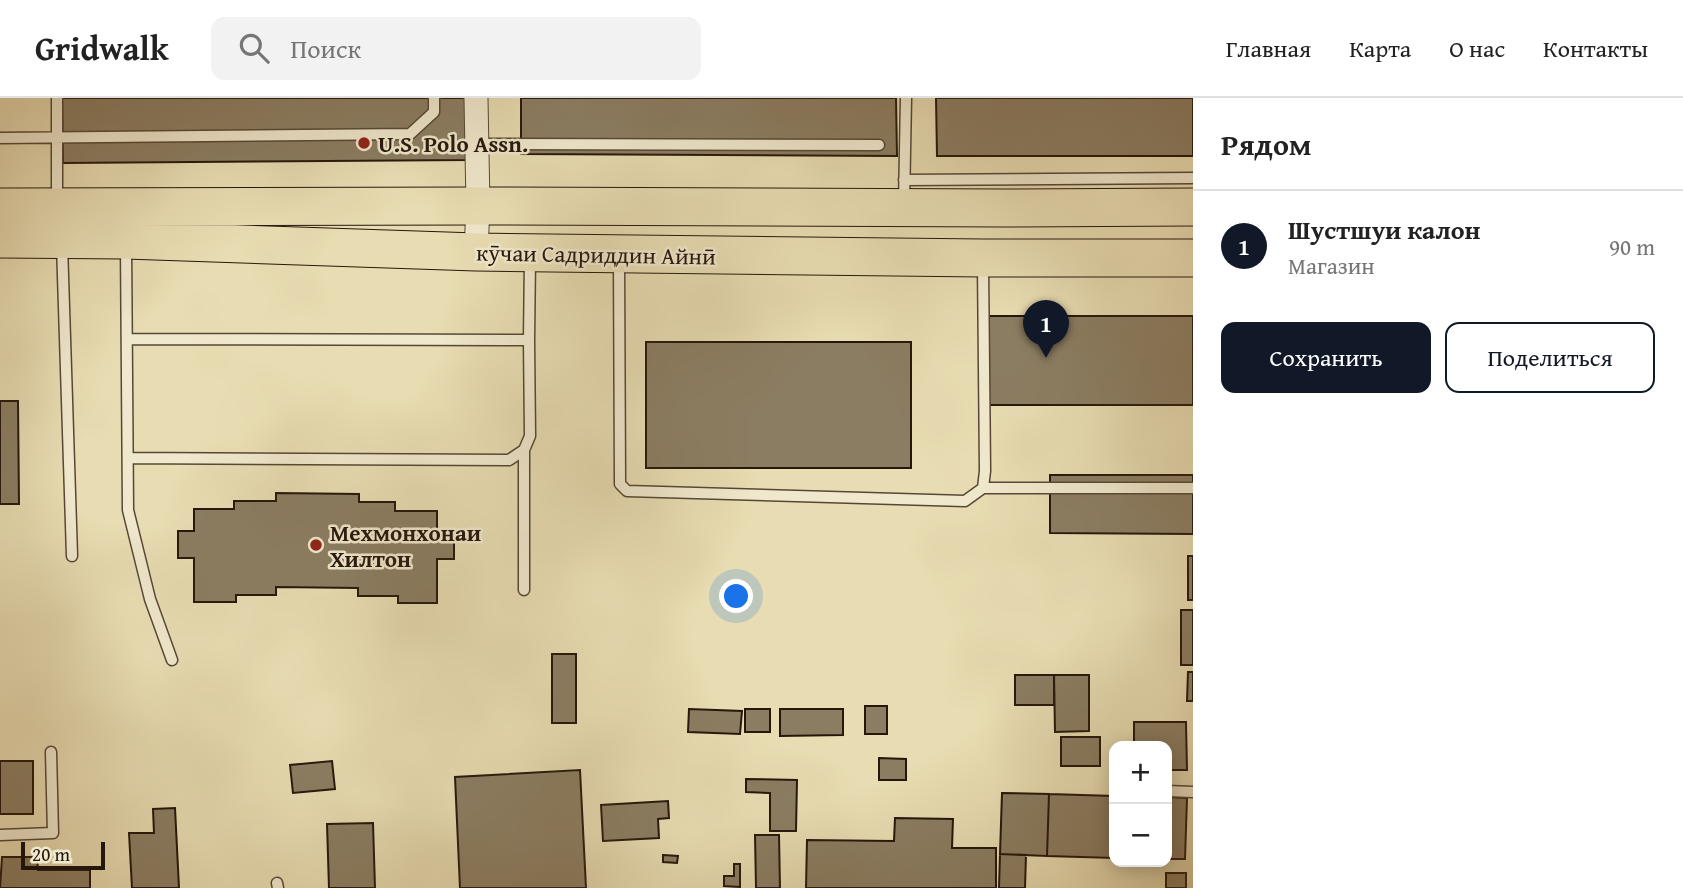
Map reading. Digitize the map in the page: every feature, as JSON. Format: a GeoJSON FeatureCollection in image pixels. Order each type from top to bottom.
{"type":"FeatureCollection","features":[{"type":"Feature","properties":{"kind":"highway","name":"кӯчаи Садриддин Айнӣ"},"geometry":{"type":"LineString","coordinates":[[0,207],[60,223],[127,223],[478,206],[904,194],[1193,207]]}},
{"type":"Feature","properties":{"kind":"highway","name":"кӯчаи Садриддин Айнӣ"},"geometry":{"type":"LineString","coordinates":[[0,239],[60,223]]}},
{"type":"Feature","properties":{"kind":"highway","name":"кӯчаи Садриддин Айнӣ"},"geometry":{"type":"LineString","coordinates":[[127,223],[476,252],[1193,258]]}},
{"type":"Feature","properties":{"kind":"street"},"geometry":{"type":"LineString","coordinates":[[476,98],[476,252]]}},
{"type":"Feature","properties":{"kind":"lane"},"geometry":{"type":"LineString","coordinates":[[57,98],[72,556]]}},
{"type":"Feature","properties":{"kind":"lane"},"geometry":{"type":"LineString","coordinates":[[0,138],[410,134],[434,112],[434,98]]}},
{"type":"Feature","properties":{"kind":"lane"},"geometry":{"type":"LineString","coordinates":[[906,98],[904,194],[1193,178]]}},
{"type":"Feature","properties":{"kind":"lane"},"geometry":{"type":"LineString","coordinates":[[477,144],[879,145]]}},
{"type":"Feature","properties":{"kind":"lane"},"geometry":{"type":"LineString","coordinates":[[127,223],[128,510],[150,599],[172,660]]}},
{"type":"Feature","properties":{"kind":"lane"},"geometry":{"type":"LineString","coordinates":[[524,590],[524,450],[530,436],[530,252]]}},
{"type":"Feature","properties":{"kind":"lane"},"geometry":{"type":"LineString","coordinates":[[619,254],[620,470],[621,484],[627,491],[965,501],[983,488],[1193,488]]}},
{"type":"Feature","properties":{"kind":"lane"},"geometry":{"type":"LineString","coordinates":[[983,258],[983,488]]}},
{"type":"Feature","properties":{"kind":"lane"},"geometry":{"type":"LineString","coordinates":[[127,339],[529,340]]}},
{"type":"Feature","properties":{"kind":"lane"},"geometry":{"type":"LineString","coordinates":[[128,458],[509,460],[524,450]]}},
{"type":"Feature","properties":{"kind":"lane"},"geometry":{"type":"LineString","coordinates":[[0,835],[53,833],[51,752]]}},
{"type":"Feature","properties":{"kind":"lane"},"geometry":{"type":"LineString","coordinates":[[1172,791],[1193,792]]}},
{"type":"Feature","properties":{"kind":"building"},"geometry":{"type":"Polygon","coordinates":[[[62,98],[468,98],[469,160],[63,163],[62,98]]]}},
{"type":"Feature","properties":{"kind":"building"},"geometry":{"type":"Polygon","coordinates":[[[521,98],[896,98],[897,156],[521,154],[521,98]]]}},
{"type":"Feature","properties":{"kind":"building"},"geometry":{"type":"Polygon","coordinates":[[[936,98],[1193,98],[1193,156],[937,156],[936,98]]]}},
{"type":"Feature","properties":{"kind":"building"},"geometry":{"type":"Polygon","coordinates":[[[989,316],[1193,316],[1193,405],[989,405],[989,316]]]}},
{"type":"Feature","properties":{"kind":"building"},"geometry":{"type":"Polygon","coordinates":[[[646,342],[911,342],[911,468],[646,468],[646,342]]]}},
{"type":"Feature","properties":{"kind":"building"},"geometry":{"type":"Polygon","coordinates":[[[0,401],[18,401],[19,504],[0,504],[0,401]]]}},
{"type":"Feature","properties":{"kind":"building"},"geometry":{"type":"Polygon","coordinates":[[[1050,475],[1193,475],[1193,534],[1050,533],[1050,475]]]}},
{"type":"Feature","properties":{"kind":"building","name":"Мехмонхонаи Хилтон"},"geometry":{"type":"Polygon","coordinates":[[[276,493],[359,494],[359,502],[395,502],[395,511],[437,511],[437,530],[454,530],[454,559],[437,559],[437,603],[398,603],[398,596],[358,596],[358,588],[276,587],[276,595],[236,595],[236,602],[194,602],[194,558],[178,558],[178,531],[194,531],[194,509],[234,509],[234,501],[276,501],[276,493]]]}},
{"type":"Feature","properties":{"kind":"building"},"geometry":{"type":"Polygon","coordinates":[[[1188,556],[1193,556],[1193,600],[1188,600],[1188,556]]]}},
{"type":"Feature","properties":{"kind":"building"},"geometry":{"type":"Polygon","coordinates":[[[1181,610],[1193,610],[1193,665],[1181,665],[1181,610]]]}},
{"type":"Feature","properties":{"kind":"building"},"geometry":{"type":"Polygon","coordinates":[[[552,654],[576,654],[576,723],[552,723],[552,654]]]}},
{"type":"Feature","properties":{"kind":"building"},"geometry":{"type":"Polygon","coordinates":[[[1188,672],[1193,672],[1193,701],[1187,701],[1188,672]]]}},
{"type":"Feature","properties":{"kind":"building"},"geometry":{"type":"Polygon","coordinates":[[[1015,675],[1054,675],[1054,705],[1015,705],[1015,675]]]}},
{"type":"Feature","properties":{"kind":"building"},"geometry":{"type":"Polygon","coordinates":[[[1054,675],[1089,675],[1089,731],[1055,732],[1054,675]]]}},
{"type":"Feature","properties":{"kind":"building"},"geometry":{"type":"Polygon","coordinates":[[[865,706],[887,706],[887,734],[865,734],[865,706]]]}},
{"type":"Feature","properties":{"kind":"building"},"geometry":{"type":"Polygon","coordinates":[[[689,709],[742,711],[740,734],[688,732],[689,709]]]}},
{"type":"Feature","properties":{"kind":"building"},"geometry":{"type":"Polygon","coordinates":[[[745,709],[770,709],[770,732],[745,732],[745,709]]]}},
{"type":"Feature","properties":{"kind":"building"},"geometry":{"type":"Polygon","coordinates":[[[780,709],[843,709],[843,735],[780,736],[780,709]]]}},
{"type":"Feature","properties":{"kind":"building"},"geometry":{"type":"Polygon","coordinates":[[[1134,722],[1186,722],[1187,770],[1172,770],[1172,741],[1134,741],[1134,722]]]}},
{"type":"Feature","properties":{"kind":"building"},"geometry":{"type":"Polygon","coordinates":[[[1061,737],[1100,737],[1100,766],[1061,766],[1061,737]]]}},
{"type":"Feature","properties":{"kind":"building"},"geometry":{"type":"Polygon","coordinates":[[[879,758],[906,759],[906,780],[879,780],[879,758]]]}},
{"type":"Feature","properties":{"kind":"building"},"geometry":{"type":"Polygon","coordinates":[[[0,761],[33,761],[33,814],[0,814],[0,761]]]}},
{"type":"Feature","properties":{"kind":"building"},"geometry":{"type":"Polygon","coordinates":[[[332,761],[335,789],[293,793],[290,765],[332,761]]]}},
{"type":"Feature","properties":{"kind":"building"},"geometry":{"type":"Polygon","coordinates":[[[580,770],[586,888],[460,888],[455,777],[580,770]]]}},
{"type":"Feature","properties":{"kind":"building"},"geometry":{"type":"Polygon","coordinates":[[[746,779],[797,780],[796,831],[770,831],[770,793],[746,792],[746,779]]]}},
{"type":"Feature","properties":{"kind":"building"},"geometry":{"type":"Polygon","coordinates":[[[1002,793],[1049,794],[1047,856],[1000,854],[1002,793]]]}},
{"type":"Feature","properties":{"kind":"building"},"geometry":{"type":"Polygon","coordinates":[[[1049,794],[1109,796],[1109,858],[1047,856],[1049,794]]]}},
{"type":"Feature","properties":{"kind":"building"},"geometry":{"type":"Polygon","coordinates":[[[1172,797],[1187,798],[1185,859],[1172,859],[1172,797]]]}},
{"type":"Feature","properties":{"kind":"building"},"geometry":{"type":"Polygon","coordinates":[[[668,801],[669,818],[658,819],[659,838],[603,841],[601,805],[668,801]]]}},
{"type":"Feature","properties":{"kind":"building"},"geometry":{"type":"Polygon","coordinates":[[[175,808],[179,888],[132,888],[129,833],[154,833],[153,809],[175,808]]]}},
{"type":"Feature","properties":{"kind":"building"},"geometry":{"type":"Polygon","coordinates":[[[895,818],[953,819],[952,848],[996,848],[996,888],[806,888],[807,840],[894,841],[895,818]]]}},
{"type":"Feature","properties":{"kind":"building"},"geometry":{"type":"Polygon","coordinates":[[[373,823],[375,888],[329,888],[327,824],[373,823]]]}},
{"type":"Feature","properties":{"kind":"building"},"geometry":{"type":"Polygon","coordinates":[[[755,835],[779,835],[780,888],[756,888],[755,835]]]}},
{"type":"Feature","properties":{"kind":"building"},"geometry":{"type":"Polygon","coordinates":[[[1000,854],[1026,855],[1025,888],[999,888],[1000,854]]]}},
{"type":"Feature","properties":{"kind":"building"},"geometry":{"type":"Polygon","coordinates":[[[663,855],[678,856],[677,863],[663,862],[663,855]]]}},
{"type":"Feature","properties":{"kind":"building"},"geometry":{"type":"Polygon","coordinates":[[[2,857],[37,857],[38,870],[90,870],[90,888],[0,888],[2,857]]]}},
{"type":"Feature","properties":{"kind":"building"},"geometry":{"type":"Polygon","coordinates":[[[734,864],[740,864],[740,887],[724,886],[724,876],[734,876],[734,864]]]}},
{"type":"Feature","properties":{"kind":"building"},"geometry":{"type":"Polygon","coordinates":[[[1166,873],[1186,873],[1186,888],[1166,888],[1166,873]]]}},
{"type":"Feature","properties":{"kind":"place","name":"U.S. Polo Assn."},"geometry":{"type":"Point","coordinates":[364,143]}},
{"type":"Feature","properties":{"kind":"place","name":"Шустшуи калон"},"geometry":{"type":"Point","coordinates":[1046,358]}},
{"type":"Feature","properties":{"kind":"place","name":"Мехмонхонаи Хилтон"},"geometry":{"type":"Point","coordinates":[316,545]}}]}
